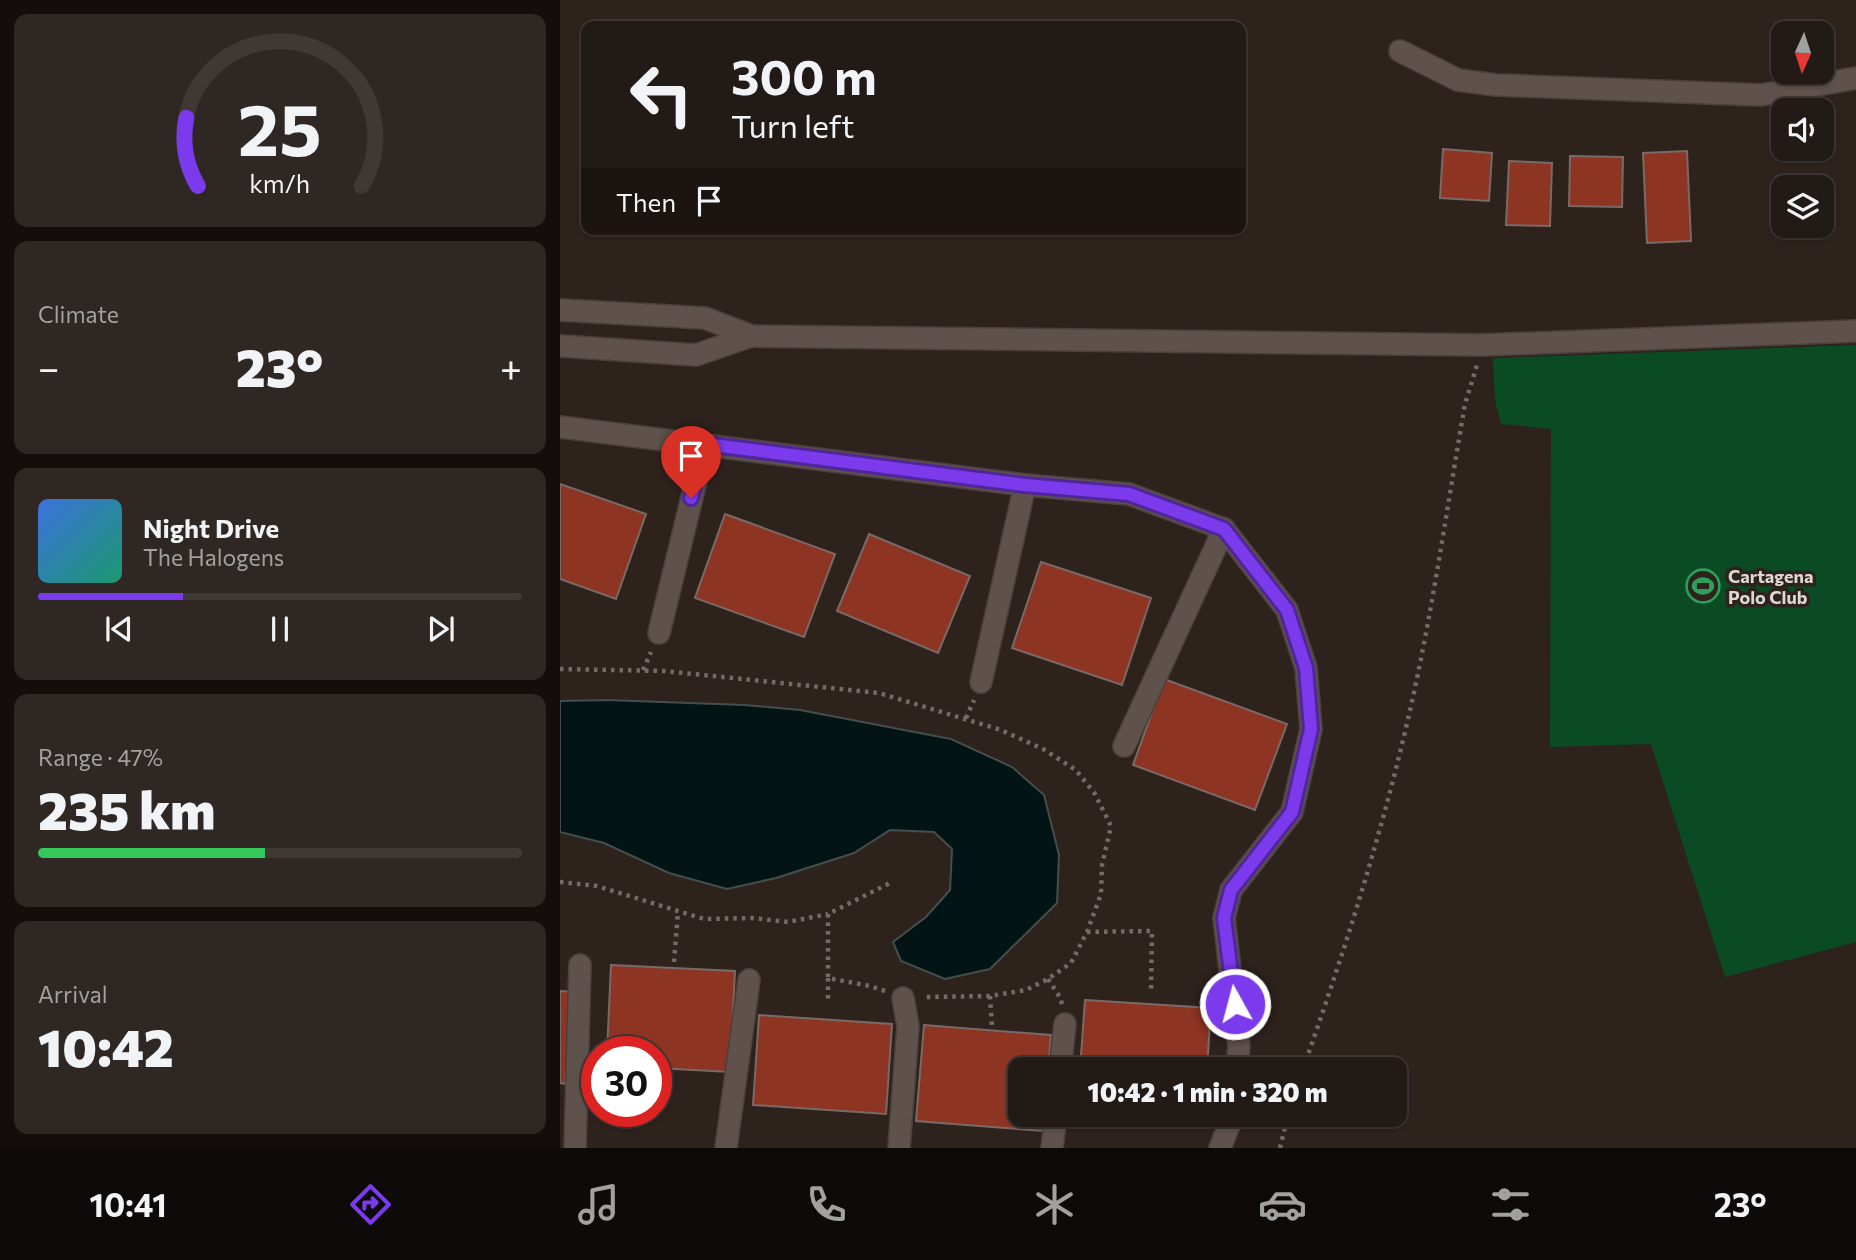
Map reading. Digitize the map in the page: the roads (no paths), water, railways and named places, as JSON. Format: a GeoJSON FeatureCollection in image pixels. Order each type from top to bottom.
{"type":"FeatureCollection","features":[{"type":"Feature","properties":{"kind":"street"},"geometry":{"type":"LineString","coordinates":[[1400,51],[1458,80],[1496,85],[1761,95],[1856,78]]}},
{"type":"Feature","properties":{"kind":"street"},"geometry":{"type":"LineString","coordinates":[[560,310],[705,318],[751,336]]}},
{"type":"Feature","properties":{"kind":"street"},"geometry":{"type":"LineString","coordinates":[[560,346],[696,355],[751,336],[1482,345],[1856,331]]}},
{"type":"Feature","properties":{"kind":"street"},"geometry":{"type":"LineString","coordinates":[[560,426],[1025,485],[1129,494],[1224,529],[1287,610],[1306,668],[1311,729],[1292,812],[1231,890],[1224,918],[1238,1057]]}},
{"type":"Feature","properties":{"kind":"street"},"geometry":{"type":"LineString","coordinates":[[659,633],[705,444]]}},
{"type":"Feature","properties":{"kind":"street"},"geometry":{"type":"LineString","coordinates":[[981,682],[1025,485]]}},
{"type":"Feature","properties":{"kind":"street"},"geometry":{"type":"LineString","coordinates":[[1124,746],[1224,529]]}},
{"type":"Feature","properties":{"kind":"street"},"geometry":{"type":"LineString","coordinates":[[575,1148],[580,965]]}},
{"type":"Feature","properties":{"kind":"street"},"geometry":{"type":"LineString","coordinates":[[726,1148],[749,980]]}},
{"type":"Feature","properties":{"kind":"street"},"geometry":{"type":"LineString","coordinates":[[899,1148],[908,1026],[903,998]]}},
{"type":"Feature","properties":{"kind":"street"},"geometry":{"type":"LineString","coordinates":[[1061,1057],[1065,1024]]}},
{"type":"Feature","properties":{"kind":"street"},"geometry":{"type":"LineString","coordinates":[[1052,1148],[1055,1127]]}},
{"type":"Feature","properties":{"kind":"street"},"geometry":{"type":"LineString","coordinates":[[1220,1148],[1228,1127]]}},
{"type":"Feature","properties":{"kind":"place","name":"Cartagena Polo Club"},"geometry":{"type":"Point","coordinates":[1703,586]}}]}
